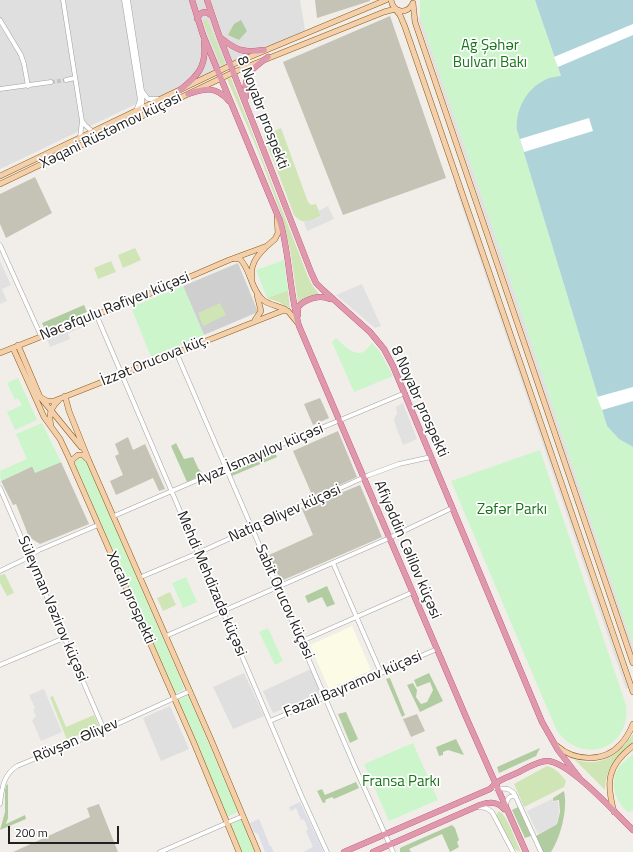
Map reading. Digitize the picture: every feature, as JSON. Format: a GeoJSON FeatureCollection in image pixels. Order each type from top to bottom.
{"type":"FeatureCollection","features":[{"type":"Feature","properties":{"kind":"highway"},"geometry":{"type":"LineString","coordinates":[[192,0],[197,19]]}},
{"type":"Feature","properties":{"kind":"highway","name":"8 Noyabr prospekti"},"geometry":{"type":"LineString","coordinates":[[207,0],[220,38],[311,272],[316,282],[379,343],[393,366],[542,722],[552,741],[581,780]]}},
{"type":"Feature","properties":{"kind":"highway"},"geometry":{"type":"LineString","coordinates":[[197,19],[203,12],[212,16]]}},
{"type":"Feature","properties":{"kind":"highway","name":"8 Noyabr prospekti"},"geometry":{"type":"LineString","coordinates":[[197,19],[276,211],[284,236],[294,308],[299,326]]}},
{"type":"Feature","properties":{"kind":"highway"},"geometry":{"type":"LineString","coordinates":[[180,90],[195,77],[201,68],[205,49],[203,35]]}},
{"type":"Feature","properties":{"kind":"highway"},"geometry":{"type":"LineString","coordinates":[[220,38],[230,46],[241,51],[248,52],[264,50]]}},
{"type":"Feature","properties":{"kind":"highway"},"geometry":{"type":"LineString","coordinates":[[248,109],[245,88],[247,76],[253,68],[268,57]]}},
{"type":"Feature","properties":{"kind":"highway"},"geometry":{"type":"LineString","coordinates":[[188,94],[201,90],[214,90],[227,98],[236,111]]}},
{"type":"Feature","properties":{"kind":"highway"},"geometry":{"type":"LineString","coordinates":[[299,326],[298,309],[303,303],[322,296],[337,303]]}},
{"type":"Feature","properties":{"kind":"highway","name":"Afiyəddin Cəlilov küçəsi"},"geometry":{"type":"LineString","coordinates":[[299,326],[437,649],[526,852]]}},
{"type":"Feature","properties":{"kind":"highway"},"geometry":{"type":"LineString","coordinates":[[344,852],[490,789],[535,764],[548,761],[559,764],[581,780],[633,830]]}},
{"type":"Feature","properties":{"kind":"highway"},"geometry":{"type":"LineString","coordinates":[[373,852],[473,807],[486,803],[499,804],[507,811]]}},
{"type":"Feature","properties":{"kind":"main road"},"geometry":{"type":"LineString","coordinates":[[0,176],[231,65],[386,0]]}},
{"type":"Feature","properties":{"kind":"main road"},"geometry":{"type":"LineString","coordinates":[[391,0],[392,6],[400,16],[405,27],[633,692]]}},
{"type":"Feature","properties":{"kind":"main road"},"geometry":{"type":"LineString","coordinates":[[234,72],[387,10],[395,9],[398,11],[406,11],[414,2]]}},
{"type":"Feature","properties":{"kind":"main road"},"geometry":{"type":"LineString","coordinates":[[414,2],[415,22],[633,663]]}},
{"type":"Feature","properties":{"kind":"main road","name":"Xəqani Rüstəmov küçəsi"},"geometry":{"type":"LineString","coordinates":[[0,184],[234,72]]}},
{"type":"Feature","properties":{"kind":"main road"},"geometry":{"type":"LineString","coordinates":[[253,321],[261,312],[252,277],[252,267],[255,259],[275,239],[278,233],[276,211]]}},
{"type":"Feature","properties":{"kind":"main road","name":"Nəcəfqulu Rəfiyev küçəsi"},"geometry":{"type":"LineString","coordinates":[[0,353],[267,246]]}},
{"type":"Feature","properties":{"kind":"main road"},"geometry":{"type":"LineString","coordinates":[[230,260],[237,259],[242,261],[254,286],[263,300],[288,311],[294,317],[299,326]]}},
{"type":"Feature","properties":{"kind":"main road","name":"İzzət Orucova küç."},"geometry":{"type":"LineString","coordinates":[[40,397],[51,402],[245,324],[279,312],[288,311]]}},
{"type":"Feature","properties":{"kind":"main road","name":"Xocalı prospekti"},"geometry":{"type":"LineString","coordinates":[[15,347],[40,397],[75,439],[89,461]]}},
{"type":"Feature","properties":{"kind":"main road","name":"Xocalı prospekti"},"geometry":{"type":"LineString","coordinates":[[15,347],[44,417],[60,439],[73,468],[174,698],[239,852]]}},
{"type":"Feature","properties":{"kind":"main road"},"geometry":{"type":"LineString","coordinates":[[44,417],[51,411],[56,403],[65,396]]}},
{"type":"Feature","properties":{"kind":"main road","name":"Xocalı prospekti"},"geometry":{"type":"LineString","coordinates":[[65,396],[69,411],[89,461],[141,577],[258,852]]}},
{"type":"Feature","properties":{"kind":"main road"},"geometry":{"type":"LineString","coordinates":[[51,411],[50,419],[53,429]]}},
{"type":"Feature","properties":{"kind":"main road"},"geometry":{"type":"LineString","coordinates":[[73,468],[72,460],[78,455],[83,455],[89,461]]}},
{"type":"Feature","properties":{"kind":"main road"},"geometry":{"type":"LineString","coordinates":[[552,741],[559,748],[573,755],[587,758],[602,756],[612,752],[620,745],[627,736],[633,724]]}},
{"type":"Feature","properties":{"kind":"main road"},"geometry":{"type":"LineString","coordinates":[[615,813],[609,791],[610,776],[615,763],[633,746]]}},
{"type":"Feature","properties":{"kind":"street"},"geometry":{"type":"LineString","coordinates":[[64,0],[82,120],[80,138]]}},
{"type":"Feature","properties":{"kind":"street"},"geometry":{"type":"LineString","coordinates":[[124,0],[140,100],[136,111]]}},
{"type":"Feature","properties":{"kind":"street"},"geometry":{"type":"LineString","coordinates":[[102,136],[116,126],[138,114],[142,108],[142,91],[128,0]]}},
{"type":"Feature","properties":{"kind":"street"},"geometry":{"type":"LineString","coordinates":[[0,20],[21,55],[28,86]]}},
{"type":"Feature","properties":{"kind":"street"},"geometry":{"type":"LineString","coordinates":[[66,80],[75,78]]}},
{"type":"Feature","properties":{"kind":"street"},"geometry":{"type":"LineString","coordinates":[[0,89],[51,82]]}},
{"type":"Feature","properties":{"kind":"street"},"geometry":{"type":"LineString","coordinates":[[142,91],[148,99],[160,99]]}},
{"type":"Feature","properties":{"kind":"street"},"geometry":{"type":"LineString","coordinates":[[82,120],[93,132]]}},
{"type":"Feature","properties":{"kind":"street"},"geometry":{"type":"LineString","coordinates":[[0,245],[41,336]]}},
{"type":"Feature","properties":{"kind":"street","name":"Mehdi Mehdizadə küçəsi"},"geometry":{"type":"LineString","coordinates":[[96,314],[327,852]]}},
{"type":"Feature","properties":{"kind":"street","name":"Sabit Orucov küçəsi"},"geometry":{"type":"LineString","coordinates":[[176,352],[225,468],[302,641],[393,852]]}},
{"type":"Feature","properties":{"kind":"street","name":"Ayaz İsmayılov küçəsi"},"geometry":{"type":"LineString","coordinates":[[114,516],[405,393]]}},
{"type":"Feature","properties":{"kind":"street","name":"Natiq Əliyev küçəsi"},"geometry":{"type":"LineString","coordinates":[[141,577],[198,554],[364,478],[399,464],[431,457]]}},
{"type":"Feature","properties":{"kind":"street","name":"Süleyman Vəzirov küçəsi"},"geometry":{"type":"LineString","coordinates":[[0,488],[104,730]]}},
{"type":"Feature","properties":{"kind":"street"},"geometry":{"type":"LineString","coordinates":[[166,636],[277,586],[390,538],[452,508]]}},
{"type":"Feature","properties":{"kind":"street"},"geometry":{"type":"LineString","coordinates":[[0,571],[39,550],[98,525]]}},
{"type":"Feature","properties":{"kind":"street"},"geometry":{"type":"LineString","coordinates":[[333,563],[381,673]]}},
{"type":"Feature","properties":{"kind":"street"},"geometry":{"type":"LineString","coordinates":[[302,641],[413,592]]}},
{"type":"Feature","properties":{"kind":"street"},"geometry":{"type":"LineString","coordinates":[[0,665],[64,638]]}},
{"type":"Feature","properties":{"kind":"street","name":"Fəzail Bayramov küçəsi"},"geometry":{"type":"LineString","coordinates":[[270,721],[437,649]]}},
{"type":"Feature","properties":{"kind":"street","name":"Rövşən Əliyev"},"geometry":{"type":"LineString","coordinates":[[0,804],[4,781],[7,775],[14,768],[104,730],[190,691]]}},
{"type":"Feature","properties":{"kind":"street"},"geometry":{"type":"LineString","coordinates":[[496,785],[508,788],[514,793],[541,852]]}},
{"type":"Feature","properties":{"kind":"street"},"geometry":{"type":"LineString","coordinates":[[507,811],[508,799],[511,796],[516,797]]}},
{"type":"Feature","properties":{"kind":"street"},"geometry":{"type":"LineString","coordinates":[[473,807],[486,808],[492,812],[512,851],[517,852]]}},
{"type":"Feature","properties":{"kind":"street"},"geometry":{"type":"LineString","coordinates":[[160,852],[242,816]]}},
{"type":"Feature","properties":{"kind":"shaded area"},"geometry":{"type":"Polygon","coordinates":[[[0,0],[300,0],[305,30],[172,94],[136,104],[0,169],[0,0]]]}},
{"type":"Feature","properties":{"kind":"shaded area"},"geometry":{"type":"Polygon","coordinates":[[[315,0],[370,0],[370,1],[317,18],[315,0]]]}},
{"type":"Feature","properties":{"kind":"shaded area"},"geometry":{"type":"Polygon","coordinates":[[[390,16],[446,178],[343,215],[283,62],[390,16]]]}},
{"type":"Feature","properties":{"kind":"shaded area"},"geometry":{"type":"Polygon","coordinates":[[[420,17],[505,264],[633,646],[633,654],[418,19],[420,17]]]}},
{"type":"Feature","properties":{"kind":"shaded area"},"geometry":{"type":"Polygon","coordinates":[[[35,177],[52,213],[6,238],[0,224],[0,194],[35,177]]]}},
{"type":"Feature","properties":{"kind":"shaded area"},"geometry":{"type":"Polygon","coordinates":[[[457,185],[628,688],[626,689],[455,186],[457,185]]]}},
{"type":"Feature","properties":{"kind":"shaded area"},"geometry":{"type":"Polygon","coordinates":[[[328,206],[334,219],[307,231],[304,222],[321,217],[318,211],[328,206]]]}},
{"type":"Feature","properties":{"kind":"shaded area"},"geometry":{"type":"Polygon","coordinates":[[[0,261],[11,285],[2,289],[7,301],[0,304],[0,261]]]}},
{"type":"Feature","properties":{"kind":"shaded area"},"geometry":{"type":"Polygon","coordinates":[[[238,263],[258,312],[204,335],[183,286],[238,263]]]}},
{"type":"Feature","properties":{"kind":"shaded area"},"geometry":{"type":"Polygon","coordinates":[[[362,284],[381,326],[375,328],[336,295],[362,284]]]}},
{"type":"Feature","properties":{"kind":"shaded area"},"geometry":{"type":"Polygon","coordinates":[[[88,322],[88,325],[68,333],[70,339],[50,347],[47,339],[88,322]]]}},
{"type":"Feature","properties":{"kind":"shaded area"},"geometry":{"type":"Polygon","coordinates":[[[320,398],[329,418],[313,425],[304,404],[320,398]]]}},
{"type":"Feature","properties":{"kind":"shaded area"},"geometry":{"type":"Polygon","coordinates":[[[403,403],[417,439],[403,445],[394,421],[397,414],[396,407],[403,403]]]}},
{"type":"Feature","properties":{"kind":"shaded area"},"geometry":{"type":"Polygon","coordinates":[[[338,431],[357,477],[313,497],[293,451],[338,431]]]}},
{"type":"Feature","properties":{"kind":"shaded area"},"geometry":{"type":"Polygon","coordinates":[[[128,437],[133,450],[145,444],[165,489],[159,491],[153,478],[116,495],[110,481],[123,475],[115,456],[119,454],[115,444],[128,437]]]}},
{"type":"Feature","properties":{"kind":"shaded area"},"geometry":{"type":"Polygon","coordinates":[[[61,462],[89,524],[40,544],[29,537],[16,504],[13,505],[1,481],[33,466],[35,472],[61,462]]]}},
{"type":"Feature","properties":{"kind":"shaded area"},"geometry":{"type":"Polygon","coordinates":[[[360,485],[382,537],[281,581],[269,555],[313,535],[302,509],[360,485]]]}},
{"type":"Feature","properties":{"kind":"shaded area"},"geometry":{"type":"Polygon","coordinates":[[[352,626],[371,670],[329,689],[310,645],[352,626]]]}},
{"type":"Feature","properties":{"kind":"shaded area"},"geometry":{"type":"Polygon","coordinates":[[[311,669],[321,694],[273,713],[263,691],[311,669]]]}},
{"type":"Feature","properties":{"kind":"shaded area"},"geometry":{"type":"Polygon","coordinates":[[[244,673],[264,716],[233,729],[213,687],[244,673]]]}},
{"type":"Feature","properties":{"kind":"shaded area"},"geometry":{"type":"Polygon","coordinates":[[[44,689],[62,732],[41,741],[32,720],[36,716],[33,710],[35,708],[29,695],[44,689]]]}},
{"type":"Feature","properties":{"kind":"shaded area"},"geometry":{"type":"Polygon","coordinates":[[[170,706],[189,749],[161,761],[143,718],[170,706]]]}},
{"type":"Feature","properties":{"kind":"shaded area"},"geometry":{"type":"Polygon","coordinates":[[[417,714],[425,731],[411,737],[403,719],[417,714]]]}},
{"type":"Feature","properties":{"kind":"shaded area"},"geometry":{"type":"Polygon","coordinates":[[[552,799],[553,802],[558,801],[559,813],[556,825],[538,834],[527,811],[552,799]]]}},
{"type":"Feature","properties":{"kind":"shaded area"},"geometry":{"type":"Polygon","coordinates":[[[300,802],[323,852],[303,852],[313,847],[306,831],[308,829],[304,819],[301,820],[296,808],[291,811],[289,807],[300,802]]]}},
{"type":"Feature","properties":{"kind":"shaded area"},"geometry":{"type":"Polygon","coordinates":[[[99,804],[118,852],[13,852],[90,817],[87,808],[99,804]]]}},
{"type":"Feature","properties":{"kind":"shaded area"},"geometry":{"type":"Polygon","coordinates":[[[259,819],[274,852],[265,852],[258,834],[254,832],[250,823],[259,819]]]}},
{"type":"Feature","properties":{"kind":"green space","name":"Ağ Şəhər Bulvarı Bakı"},"geometry":{"type":"Polygon","coordinates":[[[420,0],[535,0],[561,77],[553,77],[517,130],[607,426],[619,439],[633,447],[633,646],[505,264],[420,17],[420,0]]]}},
{"type":"Feature","properties":{"kind":"green space"},"geometry":{"type":"Polygon","coordinates":[[[207,19],[225,64],[221,66],[203,21],[207,19]]]}},
{"type":"Feature","properties":{"kind":"green space"},"geometry":{"type":"Polygon","coordinates":[[[241,20],[247,31],[239,40],[228,35],[234,24],[241,20]]]}},
{"type":"Feature","properties":{"kind":"green space"},"geometry":{"type":"Polygon","coordinates":[[[231,78],[307,274],[312,285],[319,294],[298,303],[290,249],[280,211],[258,151],[227,79],[231,78]]]}},
{"type":"Feature","properties":{"kind":"green space"},"geometry":{"type":"Polygon","coordinates":[[[281,128],[308,202],[311,205],[316,204],[321,216],[307,222],[300,220],[294,215],[264,136],[281,128]]]}},
{"type":"Feature","properties":{"kind":"green space"},"geometry":{"type":"Polygon","coordinates":[[[135,248],[141,260],[123,268],[118,255],[135,248]]]}},
{"type":"Feature","properties":{"kind":"green space"},"geometry":{"type":"Polygon","coordinates":[[[284,260],[288,290],[267,298],[256,270],[284,260]]]}},
{"type":"Feature","properties":{"kind":"green space"},"geometry":{"type":"Polygon","coordinates":[[[111,261],[116,272],[98,279],[94,268],[111,261]]]}},
{"type":"Feature","properties":{"kind":"green space"},"geometry":{"type":"Polygon","coordinates":[[[183,286],[204,335],[151,357],[131,307],[183,286]]]}},
{"type":"Feature","properties":{"kind":"green space"},"geometry":{"type":"Polygon","coordinates":[[[288,290],[290,309],[279,302],[267,298],[288,290]]]}},
{"type":"Feature","properties":{"kind":"green space"},"geometry":{"type":"Polygon","coordinates":[[[220,303],[226,315],[203,326],[198,313],[220,303]]]}},
{"type":"Feature","properties":{"kind":"green space"},"geometry":{"type":"Polygon","coordinates":[[[84,305],[87,312],[45,330],[42,323],[84,305]]]}},
{"type":"Feature","properties":{"kind":"green space"},"geometry":{"type":"Polygon","coordinates":[[[336,338],[348,349],[356,353],[363,352],[372,343],[380,352],[393,376],[354,392],[332,342],[336,338]]]}},
{"type":"Feature","properties":{"kind":"green space"},"geometry":{"type":"Polygon","coordinates":[[[18,378],[37,420],[15,430],[7,412],[22,405],[18,398],[15,400],[7,383],[18,378]]]}},
{"type":"Feature","properties":{"kind":"green space"},"geometry":{"type":"Polygon","coordinates":[[[42,423],[61,462],[35,473],[32,466],[1,481],[0,471],[27,459],[16,434],[42,423]]]}},
{"type":"Feature","properties":{"kind":"green space"},"geometry":{"type":"Polygon","coordinates":[[[176,443],[184,459],[193,457],[198,468],[203,474],[187,482],[171,446],[176,443]]]}},
{"type":"Feature","properties":{"kind":"green space"},"geometry":{"type":"Polygon","coordinates":[[[274,450],[277,457],[232,476],[229,469],[274,450]]]}},
{"type":"Feature","properties":{"kind":"green space","name":"Zəfər Parkı"},"geometry":{"type":"Polygon","coordinates":[[[540,450],[626,705],[626,716],[622,731],[615,740],[606,746],[596,749],[585,749],[574,746],[564,739],[556,729],[451,481],[540,450]]]}},
{"type":"Feature","properties":{"kind":"green space"},"geometry":{"type":"Polygon","coordinates":[[[79,458],[86,460],[184,687],[183,690],[175,694],[75,464],[79,458]]]}},
{"type":"Feature","properties":{"kind":"green space"},"geometry":{"type":"Polygon","coordinates":[[[5,574],[14,593],[7,596],[0,583],[0,575],[5,574]]]}},
{"type":"Feature","properties":{"kind":"green space"},"geometry":{"type":"Polygon","coordinates":[[[186,577],[197,602],[183,608],[172,583],[186,577]]]}},
{"type":"Feature","properties":{"kind":"green space"},"geometry":{"type":"Polygon","coordinates":[[[327,586],[335,604],[327,607],[322,597],[308,603],[305,596],[327,586]]]}},
{"type":"Feature","properties":{"kind":"green space"},"geometry":{"type":"Polygon","coordinates":[[[170,592],[176,605],[163,611],[157,598],[170,592]]]}},
{"type":"Feature","properties":{"kind":"green space"},"geometry":{"type":"Polygon","coordinates":[[[268,628],[283,661],[275,665],[259,632],[268,628]]]}},
{"type":"Feature","properties":{"kind":"green space"},"geometry":{"type":"Polygon","coordinates":[[[429,673],[443,701],[420,712],[407,685],[413,683],[417,690],[416,697],[421,704],[427,702],[433,690],[430,682],[417,687],[414,680],[429,673]]]}},
{"type":"Feature","properties":{"kind":"green space"},"geometry":{"type":"Polygon","coordinates":[[[390,678],[405,715],[402,717],[386,679],[390,678]]]}},
{"type":"Feature","properties":{"kind":"green space"},"geometry":{"type":"Polygon","coordinates":[[[188,695],[238,812],[227,817],[177,700],[188,695]]]}},
{"type":"Feature","properties":{"kind":"green space"},"geometry":{"type":"Polygon","coordinates":[[[53,696],[66,727],[94,715],[99,726],[67,740],[50,697],[53,696]]]}},
{"type":"Feature","properties":{"kind":"green space"},"geometry":{"type":"Polygon","coordinates":[[[346,712],[358,739],[350,743],[338,714],[346,712]]]}},
{"type":"Feature","properties":{"kind":"green space"},"geometry":{"type":"Polygon","coordinates":[[[633,734],[633,743],[616,758],[610,768],[607,775],[605,790],[574,759],[583,762],[592,762],[608,758],[615,754],[633,734]]]}},
{"type":"Feature","properties":{"kind":"green space"},"geometry":{"type":"Polygon","coordinates":[[[456,739],[464,755],[448,750],[443,752],[443,755],[439,756],[436,747],[456,739]]]}},
{"type":"Feature","properties":{"kind":"green space","name":"Fransa Parkı"},"geometry":{"type":"Polygon","coordinates":[[[413,743],[438,800],[389,821],[364,764],[413,743]]]}},
{"type":"Feature","properties":{"kind":"green space"},"geometry":{"type":"Polygon","coordinates":[[[540,748],[536,756],[499,773],[497,767],[540,748]]]}},
{"type":"Feature","properties":{"kind":"green space"},"geometry":{"type":"Polygon","coordinates":[[[633,754],[633,811],[628,812],[623,808],[617,797],[614,779],[619,767],[633,754]]]}},
{"type":"Feature","properties":{"kind":"green space"},"geometry":{"type":"Polygon","coordinates":[[[547,766],[555,770],[566,781],[564,787],[524,807],[514,784],[547,766]]]}},
{"type":"Feature","properties":{"kind":"green space"},"geometry":{"type":"Polygon","coordinates":[[[356,782],[359,788],[334,799],[332,797],[325,800],[326,802],[323,803],[317,791],[322,789],[325,795],[356,782]]]}},
{"type":"Feature","properties":{"kind":"green space"},"geometry":{"type":"Polygon","coordinates":[[[7,784],[8,818],[6,824],[25,815],[26,819],[0,830],[5,812],[5,790],[7,784]]]}},
{"type":"Feature","properties":{"kind":"green space"},"geometry":{"type":"Polygon","coordinates":[[[564,791],[565,806],[561,831],[551,852],[542,852],[536,836],[557,824],[560,812],[559,800],[553,801],[553,798],[564,791]]]}},
{"type":"Feature","properties":{"kind":"green space"},"geometry":{"type":"Polygon","coordinates":[[[518,807],[531,836],[525,838],[512,810],[518,807]]]}},
{"type":"Feature","properties":{"kind":"green space"},"geometry":{"type":"Polygon","coordinates":[[[499,811],[506,818],[521,852],[516,850],[509,842],[496,815],[499,811]]]}},
{"type":"Feature","properties":{"kind":"green space"},"geometry":{"type":"Polygon","coordinates":[[[241,818],[255,852],[242,852],[230,823],[241,818]]]}},
{"type":"Feature","properties":{"kind":"green space"},"geometry":{"type":"Polygon","coordinates":[[[452,825],[455,828],[459,840],[457,842],[459,847],[450,852],[442,834],[409,849],[411,852],[400,852],[400,848],[452,825]]]}},
{"type":"Feature","properties":{"kind":"water"},"geometry":{"type":"Polygon","coordinates":[[[535,0],[633,0],[633,447],[619,439],[607,426],[517,130],[520,108],[528,94],[533,88],[545,80],[561,76],[535,0]]]}},
{"type":"Feature","properties":{"kind":"pier"},"geometry":{"type":"Polygon","coordinates":[[[633,24],[633,35],[558,67],[554,57],[633,24]]]}},
{"type":"Feature","properties":{"kind":"pier"},"geometry":{"type":"Polygon","coordinates":[[[589,118],[593,131],[524,152],[520,139],[589,118]]]}},
{"type":"Feature","properties":{"kind":"pier"},"geometry":{"type":"Polygon","coordinates":[[[633,387],[633,401],[602,410],[597,397],[633,387]]]}},
{"type":"Feature","properties":{"kind":"tunnel"},"geometry":{"type":"LineString","coordinates":[[51,82],[66,80]]}}]}
